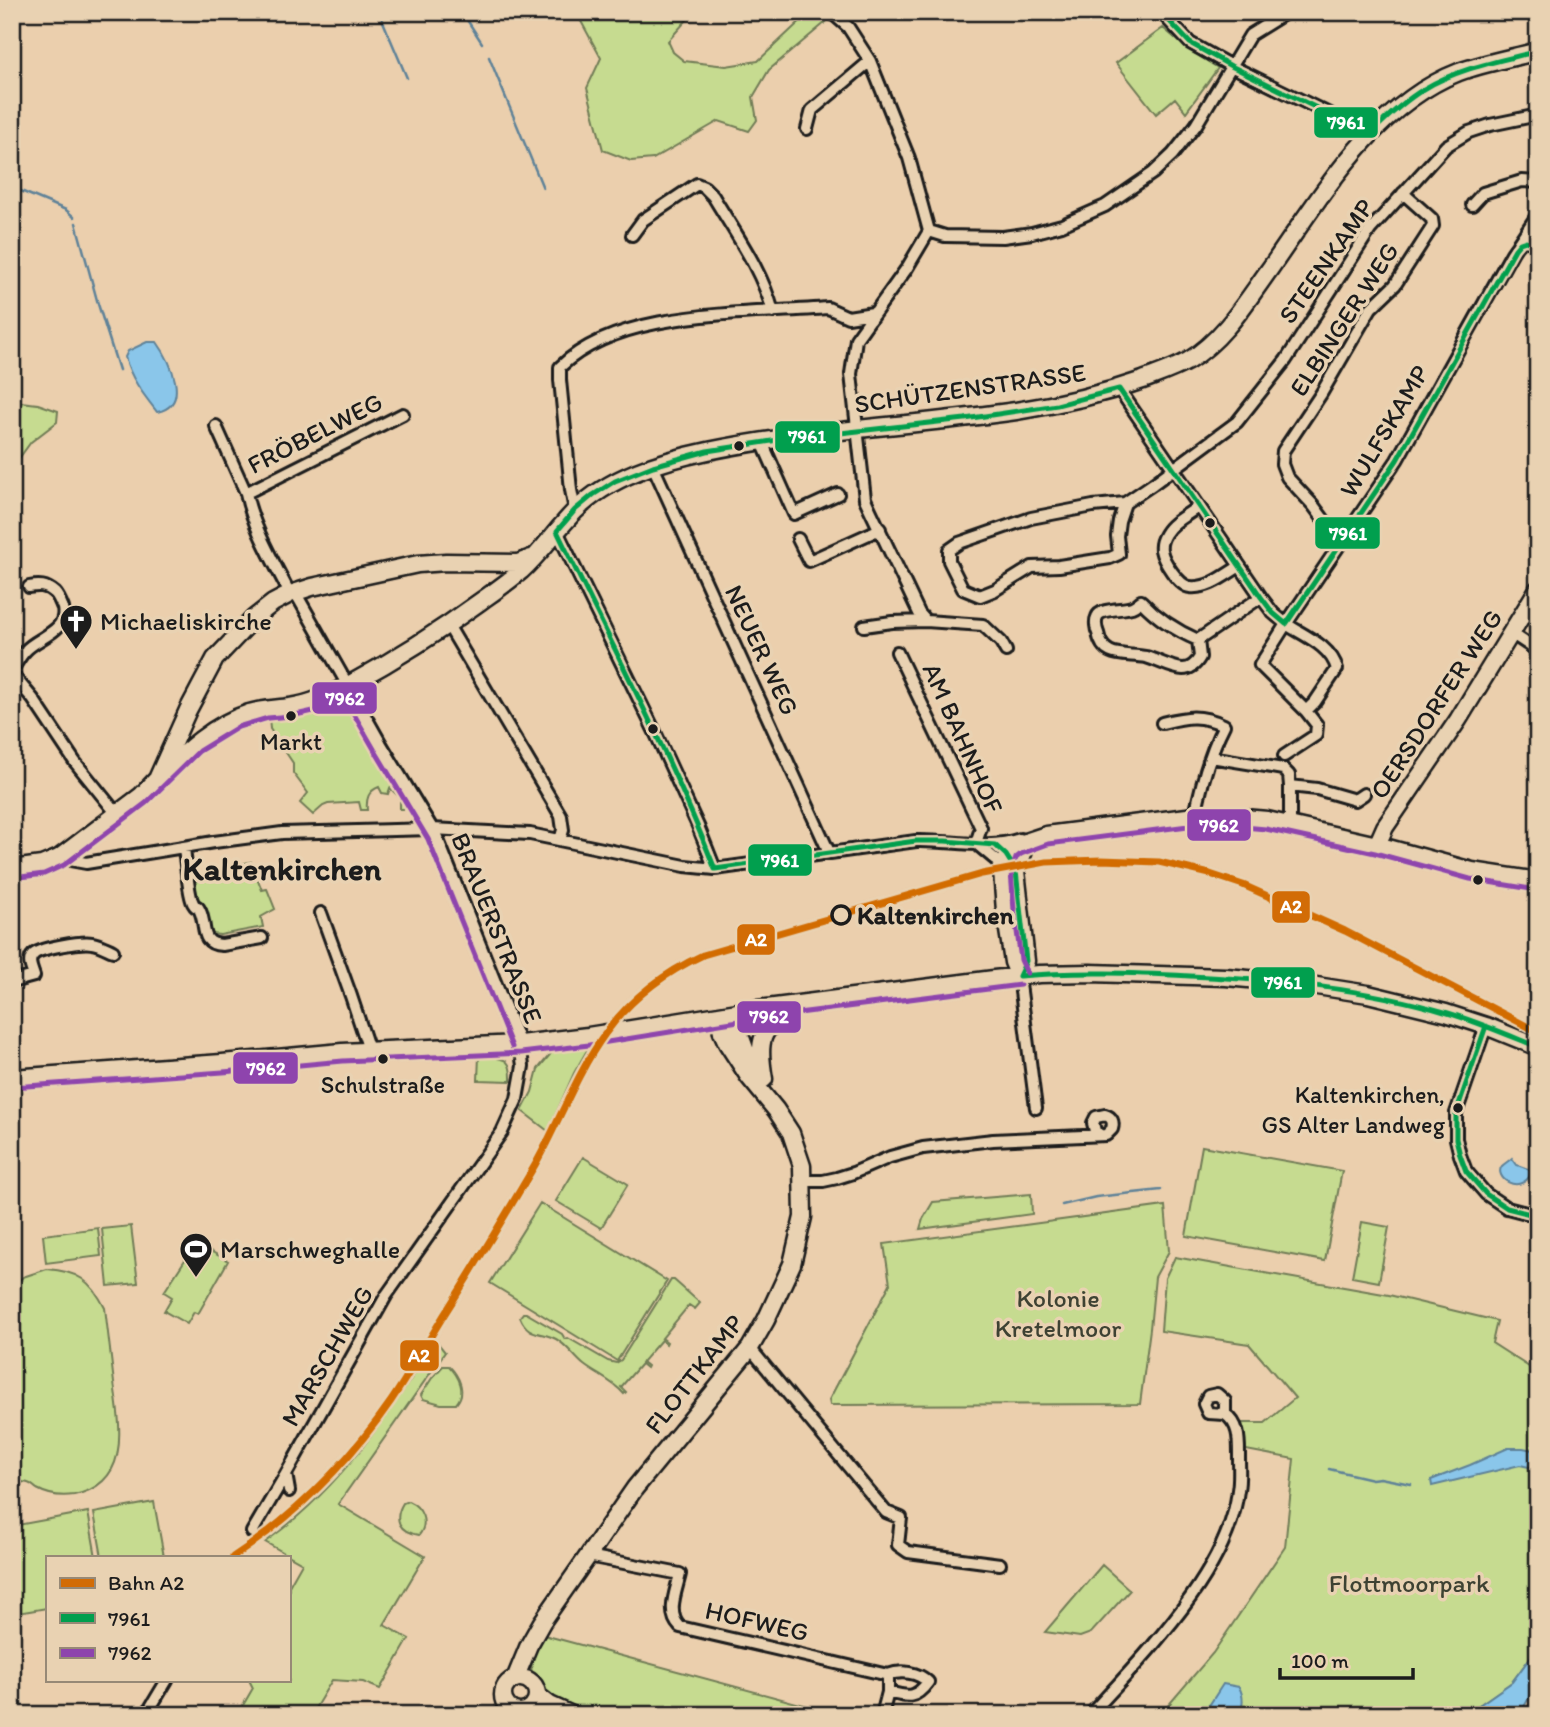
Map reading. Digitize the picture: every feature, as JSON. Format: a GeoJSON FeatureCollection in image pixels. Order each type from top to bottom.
{"type":"FeatureCollection","features":[{"type":"Feature","properties":{"kind":"main road","name":"SCHÜTZENSTRASSE"},"geometry":{"type":"LineString","coordinates":[[508,571],[518,563],[536,556],[575,510],[593,495],[615,481],[653,466],[709,451],[762,442],[1057,405],[1119,388],[1189,360],[1213,342],[1234,318],[1338,173],[1370,134],[1395,110],[1425,88],[1459,72],[1538,51]]}},
{"type":"Feature","properties":{"kind":"main road"},"geometry":{"type":"LineString","coordinates":[[157,779],[178,730],[215,659],[254,618],[273,603],[293,593],[418,564],[446,562],[508,571]]}},
{"type":"Feature","properties":{"kind":"main road"},"geometry":{"type":"LineString","coordinates":[[12,869],[50,863],[59,858],[141,796],[200,740],[221,726],[242,715],[316,701],[348,685],[448,625],[508,571]]}},
{"type":"Feature","properties":{"kind":"main road","name":"OERSDORFER WEG"},"geometry":{"type":"LineString","coordinates":[[1377,845],[1385,827],[1458,720],[1538,589]]}},
{"type":"Feature","properties":{"kind":"main road"},"geometry":{"type":"LineString","coordinates":[[178,730],[182,737],[191,741],[200,740]]}},
{"type":"Feature","properties":{"kind":"main road","name":"AM BAHNHOF"},"geometry":{"type":"LineString","coordinates":[[1013,856],[1045,835],[1195,816],[1242,817],[1267,820],[1377,845],[1472,871],[1538,881]]}},
{"type":"Feature","properties":{"kind":"main road"},"geometry":{"type":"LineString","coordinates":[[1013,856],[1005,911],[1013,962],[1018,976]]}},
{"type":"Feature","properties":{"kind":"main road"},"geometry":{"type":"LineString","coordinates":[[12,1078],[369,1050],[520,1044],[794,1004],[1039,974],[1120,973],[1226,977],[1304,984],[1381,997],[1446,1013],[1538,1047]]}},
{"type":"Feature","properties":{"kind":"main road"},"geometry":{"type":"LineString","coordinates":[[772,1103],[761,1058],[763,1035],[768,1026],[794,1004]]}},
{"type":"Feature","properties":{"kind":"main road","name":"FLOTTKAMP"},"geometry":{"type":"LineString","coordinates":[[522,1701],[533,1650],[531,1640],[542,1622],[635,1488],[750,1348],[792,1265],[803,1217],[802,1166],[790,1133],[772,1103],[740,1065],[722,1031],[725,1014]]}},
{"type":"Feature","properties":{"kind":"main road"},"geometry":{"type":"LineString","coordinates":[[522,1701],[556,1715]]}},
{"type":"Feature","properties":{"kind":"main road"},"geometry":{"type":"LineString","coordinates":[[522,1701],[550,1705],[572,1715]]}},
{"type":"Feature","properties":{"kind":"street"},"geometry":{"type":"LineString","coordinates":[[831,12],[848,27],[870,61],[909,158],[929,231],[907,268],[856,338],[851,374],[865,499],[919,613],[926,621]]}},
{"type":"Feature","properties":{"kind":"street"},"geometry":{"type":"LineString","coordinates":[[1161,12],[1190,43],[1370,134]]}},
{"type":"Feature","properties":{"kind":"street"},"geometry":{"type":"LineString","coordinates":[[929,231],[945,236],[1003,237],[1032,233],[1062,225],[1105,206],[1153,173],[1172,154],[1196,125],[1250,35],[1287,12]]}},
{"type":"Feature","properties":{"kind":"street"},"geometry":{"type":"LineString","coordinates":[[807,128],[812,110],[870,61]]}},
{"type":"Feature","properties":{"kind":"street","name":"STEENKAMP"},"geometry":{"type":"LineString","coordinates":[[1125,503],[1237,422],[1286,359],[1370,230],[1446,146],[1469,132],[1490,125],[1538,116]]}},
{"type":"Feature","properties":{"kind":"street"},"geometry":{"type":"LineString","coordinates":[[1472,205],[1483,193],[1522,181],[1538,182]]}},
{"type":"Feature","properties":{"kind":"street"},"geometry":{"type":"LineString","coordinates":[[632,235],[642,220],[697,184],[704,187],[713,196],[759,274],[772,312]]}},
{"type":"Feature","properties":{"kind":"street","name":"ELBINGER WEG"},"geometry":{"type":"LineString","coordinates":[[1341,543],[1313,505],[1287,477],[1282,464],[1283,451],[1321,394],[1371,308],[1395,285],[1433,226],[1432,219],[1403,193]]}},
{"type":"Feature","properties":{"kind":"street","name":"WULFSKAMP"},"geometry":{"type":"LineString","coordinates":[[1306,711],[1260,665],[1397,460],[1518,243],[1538,214]]}},
{"type":"Feature","properties":{"kind":"street"},"geometry":{"type":"LineString","coordinates":[[1518,243],[1525,240],[1538,246]]}},
{"type":"Feature","properties":{"kind":"street"},"geometry":{"type":"LineString","coordinates":[[575,510],[561,397],[560,367],[573,355],[607,336],[693,317],[828,308],[848,317],[873,313]]}},
{"type":"Feature","properties":{"kind":"street"},"geometry":{"type":"LineString","coordinates":[[848,317],[856,338]]}},
{"type":"Feature","properties":{"kind":"street"},"geometry":{"type":"LineString","coordinates":[[1119,388],[1273,613],[1334,659],[1337,669],[1306,711],[1317,724],[1316,734],[1284,756]]}},
{"type":"Feature","properties":{"kind":"street","name":"FRÖBELWEG"},"geometry":{"type":"LineString","coordinates":[[246,493],[403,414]]}},
{"type":"Feature","properties":{"kind":"street","name":"BRAUERSTRASSE"},"geometry":{"type":"LineString","coordinates":[[216,426],[246,493],[260,534],[436,835],[520,1044]]}},
{"type":"Feature","properties":{"kind":"street"},"geometry":{"type":"LineString","coordinates":[[762,442],[793,514],[838,494]]}},
{"type":"Feature","properties":{"kind":"street","name":"NEUER WEG"},"geometry":{"type":"LineString","coordinates":[[653,466],[830,852]]}},
{"type":"Feature","properties":{"kind":"street"},"geometry":{"type":"LineString","coordinates":[[1125,503],[1117,536],[1119,554],[1111,558],[1032,567],[980,596],[963,589],[949,561],[949,550],[959,542],[1031,518],[1125,503]]}},
{"type":"Feature","properties":{"kind":"street"},"geometry":{"type":"LineString","coordinates":[[1198,507],[1167,530],[1160,543],[1163,555],[1180,582],[1189,587],[1205,585],[1240,566]]}},
{"type":"Feature","properties":{"kind":"street"},"geometry":{"type":"LineString","coordinates":[[798,538],[809,561],[880,529]]}},
{"type":"Feature","properties":{"kind":"street"},"geometry":{"type":"LineString","coordinates":[[557,531],[674,772],[715,869]]}},
{"type":"Feature","properties":{"kind":"street"},"geometry":{"type":"LineString","coordinates":[[29,587],[40,585],[56,594],[62,605],[62,621],[54,632],[25,651],[12,672],[75,762],[117,814]]}},
{"type":"Feature","properties":{"kind":"street"},"geometry":{"type":"LineString","coordinates":[[1198,640],[1261,597]]}},
{"type":"Feature","properties":{"kind":"street"},"geometry":{"type":"LineString","coordinates":[[1141,601],[1171,626],[1198,640],[1200,657],[1192,667],[1182,669],[1147,657],[1108,651],[1100,644],[1096,618],[1098,613],[1103,611],[1132,607],[1141,601]]}},
{"type":"Feature","properties":{"kind":"street"},"geometry":{"type":"LineString","coordinates":[[864,626],[926,621],[983,625],[1001,642],[1006,651]]}},
{"type":"Feature","properties":{"kind":"street"},"geometry":{"type":"LineString","coordinates":[[448,625],[561,816],[563,830],[560,840]]}},
{"type":"Feature","properties":{"kind":"street"},"geometry":{"type":"LineString","coordinates":[[1511,633],[1538,651]]}},
{"type":"Feature","properties":{"kind":"street","name":"AM BAHNHOF"},"geometry":{"type":"LineString","coordinates":[[897,652],[981,828],[976,844]]}},
{"type":"Feature","properties":{"kind":"street"},"geometry":{"type":"LineString","coordinates":[[1162,723],[1195,717],[1224,725],[1215,742],[1195,816]]}},
{"type":"Feature","properties":{"kind":"street"},"geometry":{"type":"LineString","coordinates":[[1211,757],[1283,769],[1289,775],[1290,825]]}},
{"type":"Feature","properties":{"kind":"street"},"geometry":{"type":"LineString","coordinates":[[1290,786],[1317,789],[1355,800],[1364,794]]}},
{"type":"Feature","properties":{"kind":"street","name":"AM BAHNHOF"},"geometry":{"type":"LineString","coordinates":[[59,858],[86,863],[282,833],[432,829],[530,834],[685,866],[715,869],[916,841],[976,844],[1013,856]]}},
{"type":"Feature","properties":{"kind":"street","name":"AM BAHNHOF"},"geometry":{"type":"LineString","coordinates":[[1020,839],[1013,856],[998,863],[991,848],[1020,839]]}},
{"type":"Feature","properties":{"kind":"street"},"geometry":{"type":"LineString","coordinates":[[184,847],[192,901],[200,909],[204,932],[209,941],[222,945],[262,938]]}},
{"type":"Feature","properties":{"kind":"street"},"geometry":{"type":"LineString","coordinates":[[321,914],[369,1050]]}},
{"type":"Feature","properties":{"kind":"street"},"geometry":{"type":"LineString","coordinates":[[12,982],[34,976],[30,962],[37,951],[85,942],[113,951]]}},
{"type":"Feature","properties":{"kind":"street"},"geometry":{"type":"LineString","coordinates":[[1018,976],[1036,1108]]}},
{"type":"Feature","properties":{"kind":"street"},"geometry":{"type":"LineString","coordinates":[[1486,1026],[1456,1113],[1456,1139],[1460,1155],[1466,1171],[1486,1194],[1507,1208],[1538,1216]]}},
{"type":"Feature","properties":{"kind":"street","name":"MARSCHWEG"},"geometry":{"type":"LineString","coordinates":[[252,1532],[386,1296],[502,1132],[517,1099],[523,1066],[520,1044]]}},
{"type":"Feature","properties":{"kind":"street"},"geometry":{"type":"LineString","coordinates":[[804,1181],[837,1178],[890,1157],[923,1148],[993,1140],[1100,1135]]}},
{"type":"Feature","properties":{"kind":"street"},"geometry":{"type":"LineString","coordinates":[[750,1348],[886,1512],[901,1518],[898,1545],[908,1552],[1000,1564]]}},
{"type":"Feature","properties":{"kind":"street"},"geometry":{"type":"LineString","coordinates":[[1090,1715],[1185,1605],[1212,1565],[1228,1529],[1238,1490],[1239,1437],[1235,1424],[1225,1414]]}},
{"type":"Feature","properties":{"kind":"street"},"geometry":{"type":"LineString","coordinates":[[286,1474],[289,1491]]}},
{"type":"Feature","properties":{"kind":"street","name":"HOFWEG"},"geometry":{"type":"LineString","coordinates":[[588,1556],[680,1573],[671,1614],[680,1627],[888,1675],[898,1671],[920,1676],[928,1682],[908,1697],[888,1692]]}},
{"type":"Feature","properties":{"kind":"street"},"geometry":{"type":"LineString","coordinates":[[882,1715],[888,1692],[888,1675]]}},
{"type":"Feature","properties":{"kind":"street"},"geometry":{"type":"LineString","coordinates":[[146,1715],[166,1682]]}},
{"type":"Feature","properties":{"kind":"green space"},"geometry":{"type":"Polygon","coordinates":[[[576,12],[694,12],[668,41],[673,52],[684,61],[726,66],[758,61],[810,12],[815,12],[826,22],[769,70],[753,97],[757,120],[749,131],[719,121],[653,159],[631,161],[603,150],[587,88],[601,58],[576,12]]]}},
{"type":"Feature","properties":{"kind":"green space"},"geometry":{"type":"Polygon","coordinates":[[[1163,28],[1188,49],[1218,68],[1186,112],[1175,98],[1156,114],[1116,63],[1163,28]]]}},
{"type":"Feature","properties":{"kind":"green space"},"geometry":{"type":"Polygon","coordinates":[[[12,401],[38,404],[58,411],[57,422],[31,442],[12,468],[12,401]]]}},
{"type":"Feature","properties":{"kind":"green space"},"geometry":{"type":"Polygon","coordinates":[[[347,700],[407,800],[409,809],[400,809],[400,798],[390,788],[388,794],[382,793],[379,787],[368,796],[367,810],[361,810],[359,802],[328,804],[313,815],[300,803],[308,793],[293,773],[293,763],[270,729],[269,717],[298,716],[347,700]]]}},
{"type":"Feature","properties":{"kind":"green space"},"geometry":{"type":"Polygon","coordinates":[[[251,862],[262,890],[267,889],[275,909],[261,917],[263,927],[213,934],[210,931],[207,909],[197,900],[194,881],[235,874],[234,865],[251,862]]]}},
{"type":"Feature","properties":{"kind":"green space"},"geometry":{"type":"Polygon","coordinates":[[[590,1045],[548,1131],[522,1111],[532,1092],[538,1069],[553,1051],[590,1045]]]}},
{"type":"Feature","properties":{"kind":"green space"},"geometry":{"type":"Polygon","coordinates":[[[479,1056],[499,1058],[507,1062],[511,1081],[478,1080],[479,1056]]]}},
{"type":"Feature","properties":{"kind":"green space"},"geometry":{"type":"Polygon","coordinates":[[[1202,1146],[1342,1171],[1325,1261],[1186,1236],[1202,1146]]]}},
{"type":"Feature","properties":{"kind":"green space"},"geometry":{"type":"Polygon","coordinates":[[[583,1157],[628,1184],[601,1228],[556,1201],[583,1157]]]}},
{"type":"Feature","properties":{"kind":"green space"},"geometry":{"type":"Polygon","coordinates":[[[1031,1194],[1032,1214],[920,1229],[933,1202],[1031,1194]]]}},
{"type":"Feature","properties":{"kind":"green space"},"geometry":{"type":"Polygon","coordinates":[[[540,1203],[667,1281],[617,1361],[490,1283],[540,1203]]]}},
{"type":"Feature","properties":{"kind":"green space","name":"Kolonie Kretelmoor"},"geometry":{"type":"Polygon","coordinates":[[[1165,1206],[1169,1251],[1155,1277],[1140,1404],[830,1405],[829,1400],[890,1284],[884,1244],[1165,1206]]]}},
{"type":"Feature","properties":{"kind":"green space"},"geometry":{"type":"Polygon","coordinates":[[[1362,1222],[1389,1227],[1379,1282],[1352,1277],[1362,1222]]]}},
{"type":"Feature","properties":{"kind":"green space"},"geometry":{"type":"Polygon","coordinates":[[[131,1226],[138,1283],[108,1286],[102,1229],[131,1226]]]}},
{"type":"Feature","properties":{"kind":"green space"},"geometry":{"type":"Polygon","coordinates":[[[98,1228],[101,1256],[46,1263],[43,1235],[98,1228]]]}},
{"type":"Feature","properties":{"kind":"green space","name":"Marschweghalle"},"geometry":{"type":"Polygon","coordinates":[[[196,1243],[228,1261],[198,1314],[194,1312],[187,1324],[164,1311],[172,1297],[164,1292],[196,1243]]]}},
{"type":"Feature","properties":{"kind":"green space","name":"Flottmoorpark"},"geometry":{"type":"Polygon","coordinates":[[[1175,1257],[1389,1295],[1497,1321],[1492,1343],[1529,1367],[1538,1379],[1538,1647],[1512,1682],[1463,1715],[1160,1715],[1213,1653],[1285,1547],[1294,1459],[1246,1450],[1242,1423],[1265,1423],[1295,1398],[1249,1344],[1161,1331],[1165,1278],[1175,1257]]]}},
{"type":"Feature","properties":{"kind":"green space"},"geometry":{"type":"Polygon","coordinates":[[[47,1269],[67,1272],[82,1279],[94,1290],[105,1308],[118,1417],[118,1451],[114,1466],[106,1478],[93,1489],[69,1496],[46,1493],[26,1482],[12,1483],[12,1286],[23,1277],[47,1269]]]}},
{"type":"Feature","properties":{"kind":"green space"},"geometry":{"type":"Polygon","coordinates":[[[671,1280],[700,1303],[695,1309],[689,1305],[662,1338],[666,1344],[661,1340],[642,1362],[646,1368],[641,1364],[621,1387],[626,1392],[624,1394],[584,1365],[560,1342],[531,1331],[520,1317],[526,1313],[562,1334],[565,1339],[568,1338],[616,1363],[621,1360],[671,1280]]]}},
{"type":"Feature","properties":{"kind":"green space"},"geometry":{"type":"Polygon","coordinates":[[[436,1341],[445,1352],[338,1504],[425,1556],[384,1625],[409,1639],[380,1689],[363,1682],[332,1680],[311,1715],[305,1715],[295,1709],[291,1715],[255,1715],[242,1707],[253,1688],[250,1682],[290,1682],[290,1584],[302,1563],[265,1542],[292,1522],[339,1475],[399,1397],[436,1341]]]}},
{"type":"Feature","properties":{"kind":"green space"},"geometry":{"type":"Polygon","coordinates":[[[443,1366],[449,1366],[460,1384],[461,1394],[456,1404],[441,1404],[423,1399],[421,1395],[443,1366]]]}},
{"type":"Feature","properties":{"kind":"green space"},"geometry":{"type":"Polygon","coordinates":[[[408,1501],[417,1507],[424,1521],[419,1535],[407,1531],[398,1520],[403,1503],[408,1501]]]}},
{"type":"Feature","properties":{"kind":"green space"},"geometry":{"type":"Polygon","coordinates":[[[154,1502],[164,1556],[102,1556],[94,1513],[154,1502]]]}},
{"type":"Feature","properties":{"kind":"green space"},"geometry":{"type":"Polygon","coordinates":[[[88,1512],[96,1556],[46,1556],[46,1608],[12,1614],[12,1526],[88,1512]]]}},
{"type":"Feature","properties":{"kind":"green space"},"geometry":{"type":"Polygon","coordinates":[[[1102,1565],[1130,1590],[1091,1633],[1080,1637],[1045,1632],[1102,1565]]]}},
{"type":"Feature","properties":{"kind":"green space"},"geometry":{"type":"Polygon","coordinates":[[[540,1634],[841,1715],[578,1715],[541,1695],[534,1681],[532,1662],[540,1634]]]}},
{"type":"Feature","properties":{"kind":"water"},"geometry":{"type":"Polygon","coordinates":[[[147,342],[157,342],[175,381],[174,401],[168,408],[157,412],[134,379],[125,357],[128,351],[147,342]]]}},
{"type":"Feature","properties":{"kind":"water"},"geometry":{"type":"Polygon","coordinates":[[[1512,1158],[1517,1165],[1531,1170],[1531,1174],[1520,1184],[1509,1182],[1501,1175],[1502,1166],[1512,1158]]]}},
{"type":"Feature","properties":{"kind":"water"},"geometry":{"type":"Polygon","coordinates":[[[1508,1448],[1538,1451],[1538,1469],[1520,1465],[1432,1486],[1431,1480],[1508,1448]]]}},
{"type":"Feature","properties":{"kind":"water"},"geometry":{"type":"Polygon","coordinates":[[[1538,1647],[1538,1682],[1520,1714],[1463,1715],[1512,1682],[1538,1647]]]}},
{"type":"Feature","properties":{"kind":"water"},"geometry":{"type":"Polygon","coordinates":[[[1223,1684],[1239,1687],[1243,1700],[1240,1715],[1199,1715],[1210,1704],[1223,1684]]]}},
{"type":"Feature","properties":{"kind":"waterway"},"geometry":{"type":"LineString","coordinates":[[379,12],[407,78]]}},
{"type":"Feature","properties":{"kind":"waterway"},"geometry":{"type":"LineString","coordinates":[[462,12],[482,43]]}},
{"type":"Feature","properties":{"kind":"waterway"},"geometry":{"type":"LineString","coordinates":[[489,57],[543,188]]}},
{"type":"Feature","properties":{"kind":"waterway"},"geometry":{"type":"LineString","coordinates":[[12,182],[16,189],[66,210],[74,217]]}},
{"type":"Feature","properties":{"kind":"waterway"},"geometry":{"type":"LineString","coordinates":[[76,223],[119,370]]}},
{"type":"Feature","properties":{"kind":"waterway"},"geometry":{"type":"LineString","coordinates":[[1062,1205],[1096,1197],[1161,1190]]}},
{"type":"Feature","properties":{"kind":"waterway"},"geometry":{"type":"LineString","coordinates":[[1329,1469],[1411,1484]]}},
{"type":"Feature","properties":{"kind":"rail line","name":"A2"},"geometry":{"type":"LineString","coordinates":[[234,1556],[299,1506],[357,1446],[405,1380],[524,1184],[585,1065],[605,1034],[625,1009],[649,988],[703,955],[982,874],[1046,862],[1159,862],[1243,885],[1345,931],[1538,1032]]}},
{"type":"Feature","properties":{"kind":"transit line","name":"7961"},"geometry":{"type":"LineString","coordinates":[[1161,12],[1190,43],[1370,134],[1403,104],[1437,82],[1480,66],[1538,51]]}},
{"type":"Feature","properties":{"kind":"transit line","name":"7961"},"geometry":{"type":"LineString","coordinates":[[1019,976],[1026,961],[1016,871],[1006,855],[995,845],[916,841],[715,869],[659,741],[557,531],[575,510],[615,481],[653,466],[707,451],[778,440],[965,419],[1057,405],[1119,389],[1261,597],[1286,624],[1397,460],[1515,249],[1526,241],[1538,246]]}},
{"type":"Feature","properties":{"kind":"transit line","name":"7962"},"geometry":{"type":"LineString","coordinates":[[13,878],[44,874],[64,865],[146,803],[199,751],[238,727],[268,718],[318,710],[344,697],[428,839],[512,1047]]}},
{"type":"Feature","properties":{"kind":"transit line","name":"7962"},"geometry":{"type":"LineString","coordinates":[[1027,973],[1021,960],[1011,872],[1016,858],[1021,854],[1048,844],[1196,825],[1266,829],[1375,853],[1470,879],[1537,890]]}},
{"type":"Feature","properties":{"kind":"transit line","name":"7961"},"geometry":{"type":"LineString","coordinates":[[1019,976],[1147,974],[1255,980],[1352,991],[1448,1013],[1538,1047]]}},
{"type":"Feature","properties":{"kind":"transit line","name":"7962"},"geometry":{"type":"LineString","coordinates":[[13,1087],[343,1061],[521,1053],[751,1019],[1020,985]]}},
{"type":"Feature","properties":{"kind":"transit line","name":"7961"},"geometry":{"type":"LineString","coordinates":[[1486,1026],[1456,1113],[1456,1139],[1460,1155],[1466,1171],[1486,1194],[1507,1208],[1538,1216]]}},
{"type":"Feature","properties":{"kind":"place","name":"Michaeliskirche"},"geometry":{"type":"Point","coordinates":[76,651]}},
{"type":"Feature","properties":{"kind":"place","name":"Markt"},"geometry":{"type":"Point","coordinates":[291,716]}},
{"type":"Feature","properties":{"kind":"place","name":"Kaltenkirchen"},"geometry":{"type":"Point","coordinates":[841,915]}},
{"type":"Feature","properties":{"kind":"place","name":"Schulstraße"},"geometry":{"type":"Point","coordinates":[383,1059]}},
{"type":"Feature","properties":{"kind":"place","name":"Kaltenkirchen, GS Alter Landweg"},"geometry":{"type":"Point","coordinates":[1458,1108]}},
{"type":"Feature","properties":{"kind":"place","name":"Marschweghalle"},"geometry":{"type":"Point","coordinates":[196,1279]}},
{"type":"Feature","properties":{"kind":"district","name":"Kaltenkirchen"},"geometry":{"type":"Point","coordinates":[282,868]}}]}
